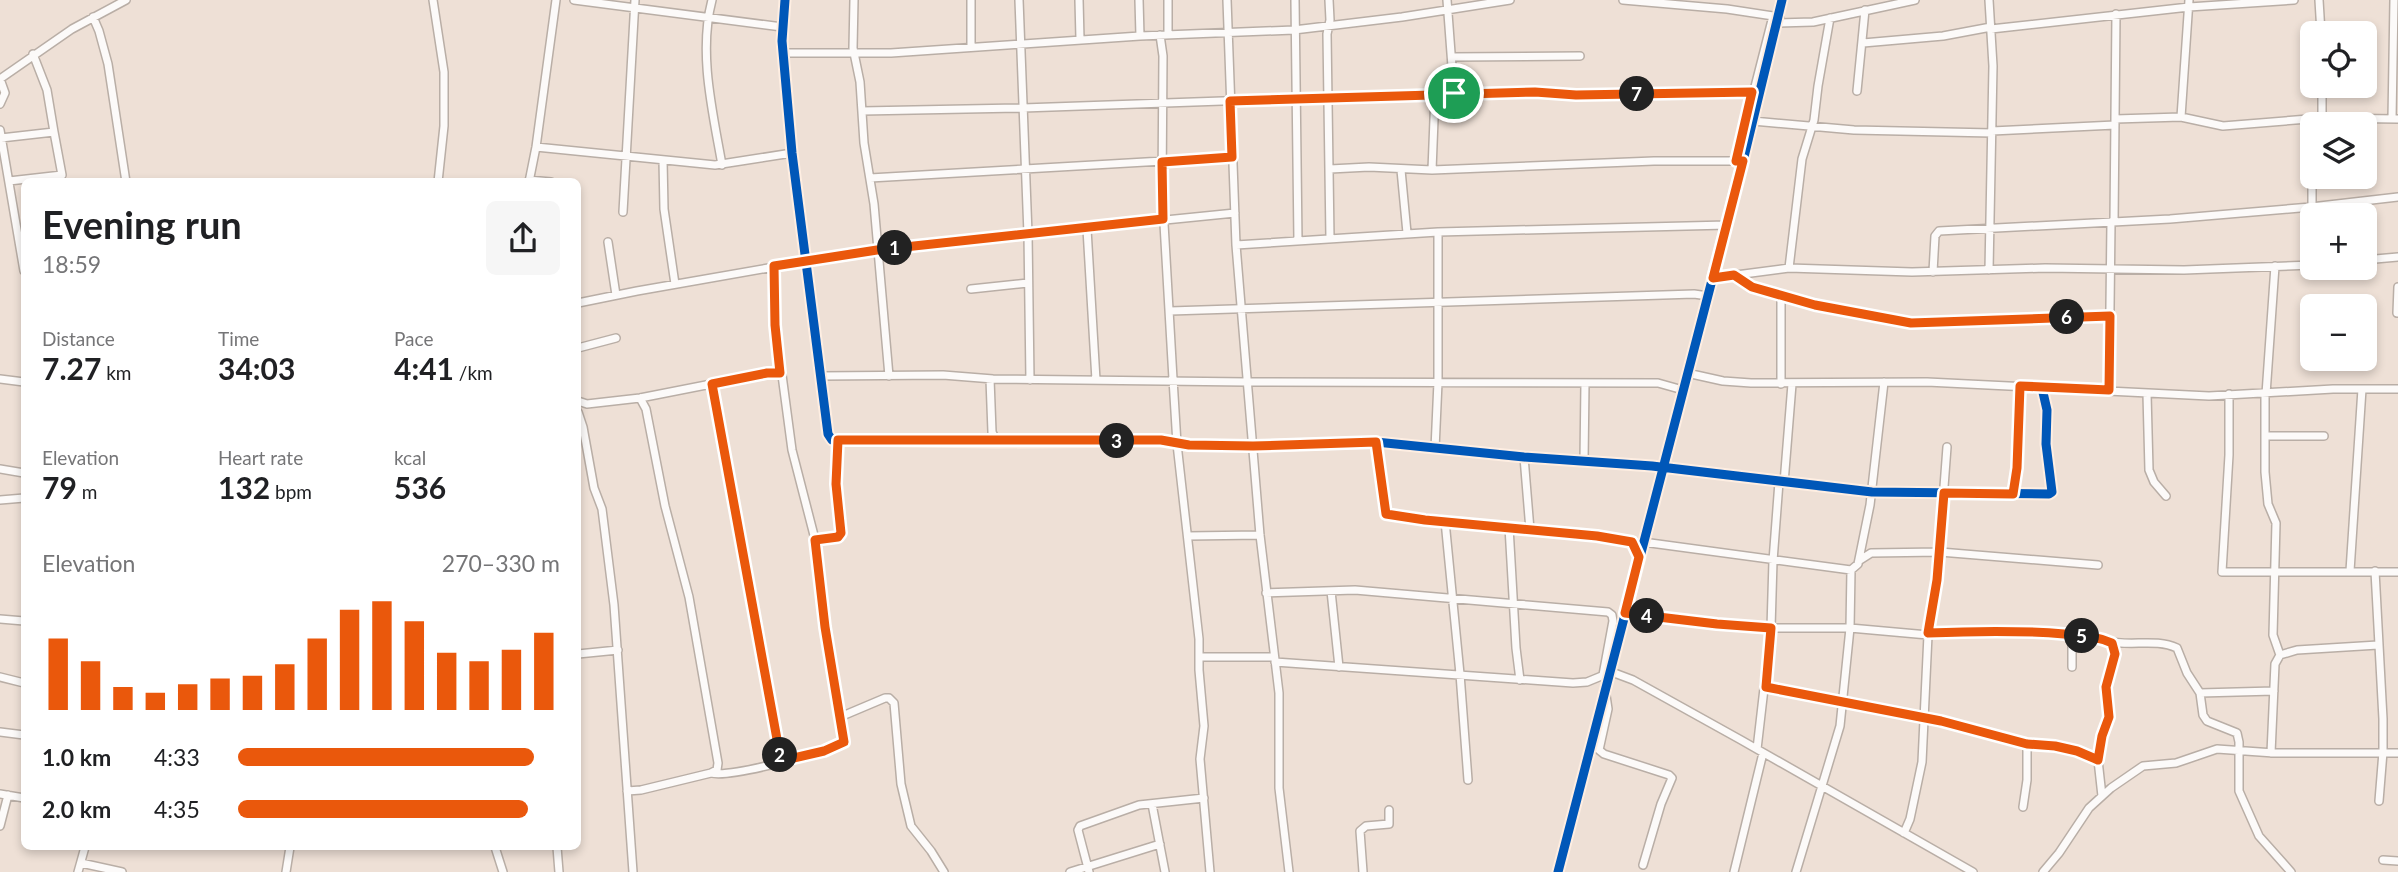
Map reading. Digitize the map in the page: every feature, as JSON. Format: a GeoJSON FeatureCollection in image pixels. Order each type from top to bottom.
{"type":"FeatureCollection","features":[{"type":"Feature","properties":{"kind":"street"},"geometry":{"type":"LineString","coordinates":[[0,104],[5,93],[0,79],[33,54],[125,0]]}},
{"type":"Feature","properties":{"kind":"street"},"geometry":{"type":"LineString","coordinates":[[433,0],[444,72],[438,178]]}},
{"type":"Feature","properties":{"kind":"street"},"geometry":{"type":"LineString","coordinates":[[530,178],[556,0]]}},
{"type":"Feature","properties":{"kind":"street"},"geometry":{"type":"LineString","coordinates":[[574,0],[634,4],[709,18],[782,26]]}},
{"type":"Feature","properties":{"kind":"street"},"geometry":{"type":"LineString","coordinates":[[712,0],[708,67],[722,165]]}},
{"type":"Feature","properties":{"kind":"street"},"geometry":{"type":"LineString","coordinates":[[785,0],[783,53],[792,153],[830,439],[997,442],[1161,440],[1177,444],[1253,446],[1376,442],[1524,457],[1664,467],[1872,492],[2052,493],[2046,444],[2048,410],[2042,387]]}},
{"type":"Feature","properties":{"kind":"street"},"geometry":{"type":"LineString","coordinates":[[854,0],[854,54],[859,73],[889,376]]}},
{"type":"Feature","properties":{"kind":"street"},"geometry":{"type":"LineString","coordinates":[[971,0],[971,47]]}},
{"type":"Feature","properties":{"kind":"street"},"geometry":{"type":"LineString","coordinates":[[1019,0],[1030,380]]}},
{"type":"Feature","properties":{"kind":"street"},"geometry":{"type":"LineString","coordinates":[[1079,0],[1080,39]]}},
{"type":"Feature","properties":{"kind":"street"},"geometry":{"type":"LineString","coordinates":[[1139,0],[1140,36]]}},
{"type":"Feature","properties":{"kind":"street"},"geometry":{"type":"LineString","coordinates":[[1168,0],[1163,56],[1163,219],[1177,444],[1188,536],[1204,726],[1200,753],[1210,872]]}},
{"type":"Feature","properties":{"kind":"street"},"geometry":{"type":"LineString","coordinates":[[1227,0],[1236,246],[1260,535],[1281,715],[1279,788],[1289,872]]}},
{"type":"Feature","properties":{"kind":"street"},"geometry":{"type":"LineString","coordinates":[[1295,0],[1298,241]]}},
{"type":"Feature","properties":{"kind":"street"},"geometry":{"type":"LineString","coordinates":[[1329,0],[1330,20],[1327,27],[1330,239]]}},
{"type":"Feature","properties":{"kind":"street"},"geometry":{"type":"LineString","coordinates":[[1447,0],[1454,93]]}},
{"type":"Feature","properties":{"kind":"street"},"geometry":{"type":"LineString","coordinates":[[783,53],[854,54],[1080,39],[1294,30],[1510,0]]}},
{"type":"Feature","properties":{"kind":"street"},"geometry":{"type":"LineString","coordinates":[[1623,0],[1804,23],[1915,0]]}},
{"type":"Feature","properties":{"kind":"street"},"geometry":{"type":"LineString","coordinates":[[1740,161],[1754,121],[1782,0]]}},
{"type":"Feature","properties":{"kind":"street"},"geometry":{"type":"LineString","coordinates":[[1989,0],[1992,132],[1989,270]]}},
{"type":"Feature","properties":{"kind":"street"},"geometry":{"type":"LineString","coordinates":[[1863,43],[1943,36],[2189,4],[2294,0]]}},
{"type":"Feature","properties":{"kind":"street"},"geometry":{"type":"LineString","coordinates":[[2319,0],[2320,21]]}},
{"type":"Feature","properties":{"kind":"street"},"geometry":{"type":"LineString","coordinates":[[2377,119],[2395,119],[2394,0]]}},
{"type":"Feature","properties":{"kind":"street"},"geometry":{"type":"LineString","coordinates":[[622,212],[634,4]]}},
{"type":"Feature","properties":{"kind":"street"},"geometry":{"type":"LineString","coordinates":[[2181,117],[2189,4]]}},
{"type":"Feature","properties":{"kind":"street"},"geometry":{"type":"LineString","coordinates":[[1857,91],[1865,10]]}},
{"type":"Feature","properties":{"kind":"street"},"geometry":{"type":"LineString","coordinates":[[2109,390],[2116,14]]}},
{"type":"Feature","properties":{"kind":"street"},"geometry":{"type":"LineString","coordinates":[[93,17],[108,64],[126,178]]}},
{"type":"Feature","properties":{"kind":"street"},"geometry":{"type":"LineString","coordinates":[[1607,673],[1727,225],[1752,92],[1777,18]]}},
{"type":"Feature","properties":{"kind":"street"},"geometry":{"type":"LineString","coordinates":[[1789,268],[1802,159],[1813,127],[1830,18]]}},
{"type":"Feature","properties":{"kind":"street"},"geometry":{"type":"LineString","coordinates":[[33,54],[47,90],[63,178]]}},
{"type":"Feature","properties":{"kind":"street"},"geometry":{"type":"LineString","coordinates":[[1452,57],[1580,56]]}},
{"type":"Feature","properties":{"kind":"street"},"geometry":{"type":"LineString","coordinates":[[862,111],[1435,93],[1535,92],[1576,95],[1752,92]]}},
{"type":"Feature","properties":{"kind":"street"},"geometry":{"type":"LineString","coordinates":[[1432,170],[1435,93]]}},
{"type":"Feature","properties":{"kind":"street"},"geometry":{"type":"LineString","coordinates":[[1754,121],[1854,131],[1992,132],[2181,117],[2223,126],[2300,122]]}},
{"type":"Feature","properties":{"kind":"street"},"geometry":{"type":"LineString","coordinates":[[21,251],[1,134],[54,132]]}},
{"type":"Feature","properties":{"kind":"street"},"geometry":{"type":"LineString","coordinates":[[536,147],[722,165],[792,153]]}},
{"type":"Feature","properties":{"kind":"street"},"geometry":{"type":"LineString","coordinates":[[870,178],[1232,157]]}},
{"type":"Feature","properties":{"kind":"street"},"geometry":{"type":"LineString","coordinates":[[663,160],[665,218],[675,284]]}},
{"type":"Feature","properties":{"kind":"street"},"geometry":{"type":"LineString","coordinates":[[1330,169],[1369,167],[1432,170],[1654,161],[1740,161]]}},
{"type":"Feature","properties":{"kind":"street"},"geometry":{"type":"LineString","coordinates":[[1401,170],[1407,233]]}},
{"type":"Feature","properties":{"kind":"street"},"geometry":{"type":"LineString","coordinates":[[9,181],[21,180]]}},
{"type":"Feature","properties":{"kind":"street"},"geometry":{"type":"LineString","coordinates":[[2346,203],[2398,197]]}},
{"type":"Feature","properties":{"kind":"street"},"geometry":{"type":"LineString","coordinates":[[1933,272],[1935,236],[1938,232],[2300,208]]}},
{"type":"Feature","properties":{"kind":"street"},"geometry":{"type":"LineString","coordinates":[[581,302],[774,266],[877,250],[1235,213]]}},
{"type":"Feature","properties":{"kind":"street"},"geometry":{"type":"LineString","coordinates":[[1236,246],[1407,233],[1727,225]]}},
{"type":"Feature","properties":{"kind":"street"},"geometry":{"type":"LineString","coordinates":[[1087,229],[1096,380]]}},
{"type":"Feature","properties":{"kind":"street"},"geometry":{"type":"LineString","coordinates":[[1435,449],[1438,232]]}},
{"type":"Feature","properties":{"kind":"street"},"geometry":{"type":"LineString","coordinates":[[608,242],[616,295]]}},
{"type":"Feature","properties":{"kind":"street"},"geometry":{"type":"LineString","coordinates":[[2377,259],[2398,257]]}},
{"type":"Feature","properties":{"kind":"street"},"geometry":{"type":"LineString","coordinates":[[1713,278],[1789,268],[1933,272],[2300,265]]}},
{"type":"Feature","properties":{"kind":"street"},"geometry":{"type":"LineString","coordinates":[[627,791],[711,773],[730,774],[824,751],[844,742],[825,627],[815,540],[793,458],[783,377],[780,373],[775,325],[774,266]]}},
{"type":"Feature","properties":{"kind":"street"},"geometry":{"type":"LineString","coordinates":[[2270,753],[2275,664],[2280,654],[2273,635],[2276,523],[2268,499],[2265,436],[2265,394],[2274,266]]}},
{"type":"Feature","properties":{"kind":"street"},"geometry":{"type":"LineString","coordinates":[[1734,275],[1752,287],[1815,305],[1911,323],[2110,316]]}},
{"type":"Feature","properties":{"kind":"street"},"geometry":{"type":"LineString","coordinates":[[971,289],[1028,284]]}},
{"type":"Feature","properties":{"kind":"street"},"geometry":{"type":"LineString","coordinates":[[2397,313],[2398,287]]}},
{"type":"Feature","properties":{"kind":"street"},"geometry":{"type":"LineString","coordinates":[[1170,311],[1694,294],[1708,296]]}},
{"type":"Feature","properties":{"kind":"street"},"geometry":{"type":"LineString","coordinates":[[1780,384],[1781,295]]}},
{"type":"Feature","properties":{"kind":"street"},"geometry":{"type":"LineString","coordinates":[[581,347],[616,338]]}},
{"type":"Feature","properties":{"kind":"street"},"geometry":{"type":"LineString","coordinates":[[581,402],[587,404],[640,398],[767,373],[780,373]]}},
{"type":"Feature","properties":{"kind":"street"},"geometry":{"type":"LineString","coordinates":[[1687,373],[1723,381],[1780,384],[1884,382],[2109,390],[2147,394],[2265,394],[2398,389]]}},
{"type":"Feature","properties":{"kind":"street"},"geometry":{"type":"LineString","coordinates":[[821,376],[943,375],[1030,380],[1172,379],[1247,382],[1662,383],[1683,390]]}},
{"type":"Feature","properties":{"kind":"street"},"geometry":{"type":"LineString","coordinates":[[0,379],[21,382]]}},
{"type":"Feature","properties":{"kind":"street"},"geometry":{"type":"LineString","coordinates":[[990,379],[992,432],[997,442]]}},
{"type":"Feature","properties":{"kind":"street"},"geometry":{"type":"LineString","coordinates":[[1859,561],[1872,492],[1884,382]]}},
{"type":"Feature","properties":{"kind":"street"},"geometry":{"type":"LineString","coordinates":[[1584,461],[1585,383]]}},
{"type":"Feature","properties":{"kind":"street"},"geometry":{"type":"LineString","coordinates":[[712,384],[781,761]]}},
{"type":"Feature","properties":{"kind":"street"},"geometry":{"type":"LineString","coordinates":[[1734,872],[1760,751],[1771,628],[1773,561],[1792,384]]}},
{"type":"Feature","properties":{"kind":"street"},"geometry":{"type":"LineString","coordinates":[[2013,494],[2017,468],[2020,386]]}},
{"type":"Feature","properties":{"kind":"street"},"geometry":{"type":"LineString","coordinates":[[2350,571],[2362,389]]}},
{"type":"Feature","properties":{"kind":"street"},"geometry":{"type":"LineString","coordinates":[[2147,394],[2149,470],[2154,482],[2166,496]]}},
{"type":"Feature","properties":{"kind":"street"},"geometry":{"type":"LineString","coordinates":[[2230,394],[2222,572],[2398,572]]}},
{"type":"Feature","properties":{"kind":"street"},"geometry":{"type":"LineString","coordinates":[[640,398],[646,410],[665,506],[691,611],[718,758],[718,768],[711,773]]}},
{"type":"Feature","properties":{"kind":"street"},"geometry":{"type":"LineString","coordinates":[[581,420],[594,488],[603,514],[614,605],[633,872]]}},
{"type":"Feature","properties":{"kind":"street"},"geometry":{"type":"LineString","coordinates":[[2265,436],[2325,436]]}},
{"type":"Feature","properties":{"kind":"street"},"geometry":{"type":"LineString","coordinates":[[815,540],[838,537],[841,533],[836,484],[838,440]]}},
{"type":"Feature","properties":{"kind":"street"},"geometry":{"type":"LineString","coordinates":[[1376,442],[1385,513],[1629,541],[1639,557]]}},
{"type":"Feature","properties":{"kind":"street"},"geometry":{"type":"LineString","coordinates":[[1904,833],[1909,823],[1922,762],[1928,634],[1940,552],[1947,447]]}},
{"type":"Feature","properties":{"kind":"street"},"geometry":{"type":"LineString","coordinates":[[1524,457],[1530,530]]}},
{"type":"Feature","properties":{"kind":"street"},"geometry":{"type":"LineString","coordinates":[[0,469],[21,472]]}},
{"type":"Feature","properties":{"kind":"street"},"geometry":{"type":"LineString","coordinates":[[0,498],[21,498]]}},
{"type":"Feature","properties":{"kind":"street"},"geometry":{"type":"LineString","coordinates":[[1445,521],[1468,780]]}},
{"type":"Feature","properties":{"kind":"street"},"geometry":{"type":"LineString","coordinates":[[1509,527],[1520,680]]}},
{"type":"Feature","properties":{"kind":"street"},"geometry":{"type":"LineString","coordinates":[[1188,536],[1260,535]]}},
{"type":"Feature","properties":{"kind":"street"},"geometry":{"type":"LineString","coordinates":[[1643,542],[1851,570]]}},
{"type":"Feature","properties":{"kind":"street"},"geometry":{"type":"LineString","coordinates":[[1796,872],[1836,743],[1843,703],[1850,628],[1851,570],[1859,561],[1871,553],[1940,552],[2098,565]]}},
{"type":"Feature","properties":{"kind":"street"},"geometry":{"type":"LineString","coordinates":[[2375,571],[2384,752],[2379,801]]}},
{"type":"Feature","properties":{"kind":"street"},"geometry":{"type":"LineString","coordinates":[[1266,593],[1355,590],[1611,614],[1613,621],[1605,689],[1558,872]]}},
{"type":"Feature","properties":{"kind":"street"},"geometry":{"type":"LineString","coordinates":[[1331,591],[1339,667]]}},
{"type":"Feature","properties":{"kind":"street"},"geometry":{"type":"LineString","coordinates":[[1625,613],[1771,628],[1850,628],[1928,634],[1984,631],[2072,635],[2094,637],[2108,642],[2114,646],[2115,654],[2106,687],[2109,717],[2098,760],[2102,796]]}},
{"type":"Feature","properties":{"kind":"street"},"geometry":{"type":"LineString","coordinates":[[0,619],[21,621]]}},
{"type":"Feature","properties":{"kind":"street"},"geometry":{"type":"LineString","coordinates":[[2072,635],[2072,667]]}},
{"type":"Feature","properties":{"kind":"street"},"geometry":{"type":"LineString","coordinates":[[2108,642],[2161,643],[2177,648],[2186,673],[2200,694],[2203,715],[2207,721],[2236,732],[2239,751],[2238,788],[2257,832],[2291,872]]}},
{"type":"Feature","properties":{"kind":"street"},"geometry":{"type":"LineString","coordinates":[[2280,654],[2298,650],[2378,645]]}},
{"type":"Feature","properties":{"kind":"street"},"geometry":{"type":"LineString","coordinates":[[581,654],[618,650]]}},
{"type":"Feature","properties":{"kind":"street"},"geometry":{"type":"LineString","coordinates":[[1199,657],[1274,660],[1520,680],[1581,683],[1607,673],[1633,680],[1973,872]]}},
{"type":"Feature","properties":{"kind":"street"},"geometry":{"type":"LineString","coordinates":[[0,677],[21,682]]}},
{"type":"Feature","properties":{"kind":"street"},"geometry":{"type":"LineString","coordinates":[[1766,687],[1941,721],[2027,744],[2055,746],[2085,753],[2098,760]]}},
{"type":"Feature","properties":{"kind":"street"},"geometry":{"type":"LineString","coordinates":[[1605,689],[1608,709],[1599,750],[1672,778],[1659,810],[1643,865]]}},
{"type":"Feature","properties":{"kind":"street"},"geometry":{"type":"LineString","coordinates":[[2200,694],[2237,690],[2274,691]]}},
{"type":"Feature","properties":{"kind":"street"},"geometry":{"type":"LineString","coordinates":[[840,717],[885,698],[894,703],[901,784],[911,826],[938,860],[944,872]]}},
{"type":"Feature","properties":{"kind":"street"},"geometry":{"type":"LineString","coordinates":[[0,732],[21,735]]}},
{"type":"Feature","properties":{"kind":"street"},"geometry":{"type":"LineString","coordinates":[[2023,807],[2027,780],[2027,744]]}},
{"type":"Feature","properties":{"kind":"street"},"geometry":{"type":"LineString","coordinates":[[2043,872],[2082,816],[2102,796],[2143,766],[2176,763],[2217,749],[2270,753],[2398,754]]}},
{"type":"Feature","properties":{"kind":"street"},"geometry":{"type":"LineString","coordinates":[[0,826],[4,794]]}},
{"type":"Feature","properties":{"kind":"street"},"geometry":{"type":"LineString","coordinates":[[1088,869],[1078,830],[1080,826],[1126,809],[1204,798]]}},
{"type":"Feature","properties":{"kind":"street"},"geometry":{"type":"LineString","coordinates":[[1152,804],[1165,872]]}},
{"type":"Feature","properties":{"kind":"street"},"geometry":{"type":"LineString","coordinates":[[1363,872],[1360,831],[1366,826],[1388,824],[1389,810]]}},
{"type":"Feature","properties":{"kind":"street"},"geometry":{"type":"LineString","coordinates":[[1070,872],[1088,869],[1160,844]]}},
{"type":"Feature","properties":{"kind":"street"},"geometry":{"type":"LineString","coordinates":[[78,872],[84,850]]}},
{"type":"Feature","properties":{"kind":"street"},"geometry":{"type":"LineString","coordinates":[[286,872],[290,850]]}},
{"type":"Feature","properties":{"kind":"street"},"geometry":{"type":"LineString","coordinates":[[496,850],[503,872]]}},
{"type":"Feature","properties":{"kind":"street"},"geometry":{"type":"LineString","coordinates":[[557,850],[559,872]]}},
{"type":"Feature","properties":{"kind":"street"},"geometry":{"type":"LineString","coordinates":[[2383,860],[2398,860]]}},
{"type":"Feature","properties":{"kind":"street"},"geometry":{"type":"LineString","coordinates":[[81,863],[122,872]]}},
{"type":"Feature","properties":{"kind":"cycle path"},"geometry":{"type":"LineString","coordinates":[[785,0],[782,41],[792,153],[828,434],[832,440],[1161,441],[1189,445],[1253,446],[1376,442],[1524,457],[1652,466],[1872,492],[2049,494],[2052,492],[2046,444],[2047,410],[2042,388]]}},
{"type":"Feature","properties":{"kind":"cycle path"},"geometry":{"type":"LineString","coordinates":[[1558,872],[1743,161],[1782,0]]}},
{"type":"Feature","properties":{"kind":"route"},"geometry":{"type":"LineString","coordinates":[[1535,92],[1576,95],[1752,92],[1736,161],[1743,161],[1713,278],[1734,275],[1752,287],[1815,305],[1911,323],[2110,316],[2109,390],[2020,386],[2017,468],[2013,494],[1944,493],[1937,580],[1928,633],[2050,633],[2094,637],[2112,643],[2115,654],[2106,687],[2109,717],[2098,760],[2085,753],[2055,746],[2027,744],[1941,721],[1766,687],[1771,628],[1625,613],[1639,557],[1632,542],[1386,514],[1376,442],[1253,446],[1189,445],[1161,440],[838,440],[836,484],[841,534],[838,537],[815,540],[825,627],[844,742],[831,749],[781,761],[712,384],[780,373],[775,325],[774,266],[877,250],[1163,219],[1162,162],[1232,157],[1230,101],[1454,93],[1535,92]]}}]}
